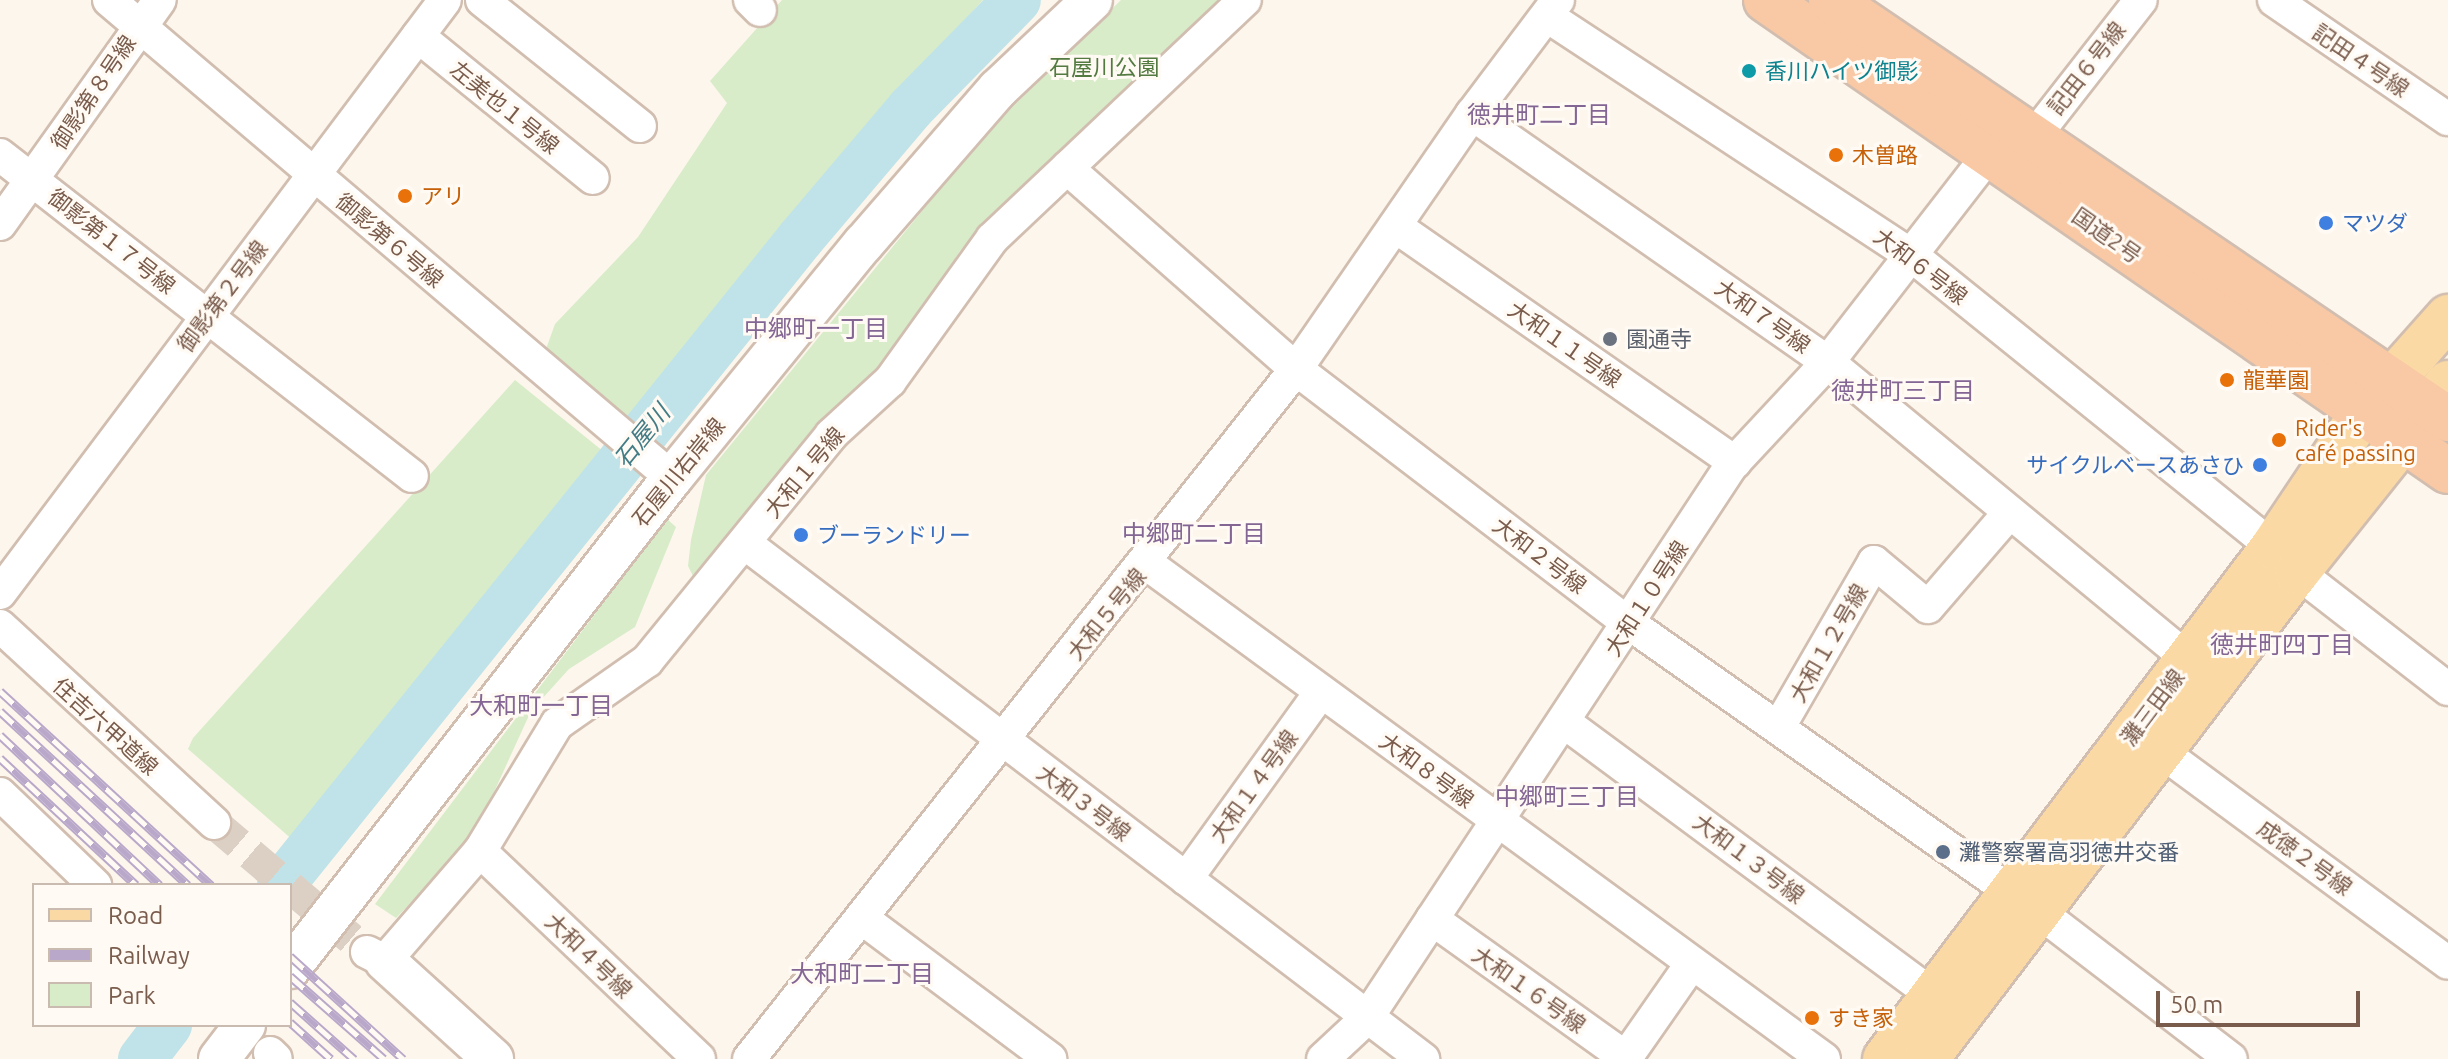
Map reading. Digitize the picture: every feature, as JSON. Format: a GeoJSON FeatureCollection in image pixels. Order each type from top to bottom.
{"type":"FeatureCollection","features":[{"type":"Feature","properties":{"kind":"highway","name":"国道2号"},"geometry":{"type":"LineString","coordinates":[[1766,0],[2448,471]]}},
{"type":"Feature","properties":{"kind":"highway","name":"国道2号"},"geometry":{"type":"LineString","coordinates":[[1831,0],[2392,380],[2442,403]]}},
{"type":"Feature","properties":{"kind":"main road","name":"灘三田線"},"geometry":{"type":"LineString","coordinates":[[1885,1059],[1933,995],[2024,902],[2162,752],[2285,560],[2362,414],[2448,317]]}},
{"type":"Feature","properties":{"kind":"main road","name":"灘三田線"},"geometry":{"type":"LineString","coordinates":[[1926,1059],[2024,902],[2188,659],[2400,439],[2442,403]]}},
{"type":"Feature","properties":{"kind":"street","name":"御影第６号線"},"geometry":{"type":"LineString","coordinates":[[109,0],[661,468]]}},
{"type":"Feature","properties":{"kind":"street","name":"御影第８号線"},"geometry":{"type":"LineString","coordinates":[[0,224],[160,0]]}},
{"type":"Feature","properties":{"kind":"street","name":"御影第２号線"},"geometry":{"type":"LineString","coordinates":[[0,593],[445,0]]}},
{"type":"Feature","properties":{"kind":"street"},"geometry":{"type":"LineString","coordinates":[[482,0],[640,126]]}},
{"type":"Feature","properties":{"kind":"street","name":"石屋川右岸線"},"geometry":{"type":"LineString","coordinates":[[292,965],[661,468],[943,148],[1092,0]]}},
{"type":"Feature","properties":{"kind":"street","name":"大和１号線"},"geometry":{"type":"LineString","coordinates":[[376,957],[480,851],[557,724],[647,661],[746,544],[831,435],[890,381],[992,239],[1245,0]]}},
{"type":"Feature","properties":{"kind":"street","name":"記田６号線"},"geometry":{"type":"LineString","coordinates":[[2033,138],[2141,0]]}},
{"type":"Feature","properties":{"kind":"street","name":"記田４号線"},"geometry":{"type":"LineString","coordinates":[[2274,0],[2448,119]]}},
{"type":"Feature","properties":{"kind":"street","name":"大和５号線"},"geometry":{"type":"LineString","coordinates":[[749,1059],[1146,563],[1296,369],[1472,114],[1553,8]]}},
{"type":"Feature","properties":{"kind":"street","name":"大和６号線"},"geometry":{"type":"LineString","coordinates":[[1553,8],[1911,255],[2448,689]]}},
{"type":"Feature","properties":{"kind":"street","name":"左美也１号線"},"geometry":{"type":"LineString","coordinates":[[418,36],[593,178]]}},
{"type":"Feature","properties":{"kind":"street","name":"大和７号線"},"geometry":{"type":"LineString","coordinates":[[1472,114],[1828,362],[2188,659]]}},
{"type":"Feature","properties":{"kind":"street","name":"大和１０号線"},"geometry":{"type":"LineString","coordinates":[[1323,1059],[1367,1018],[1735,462],[1828,362],[1990,153]]}},
{"type":"Feature","properties":{"kind":"street","name":"御影第１７号線"},"geometry":{"type":"LineString","coordinates":[[0,155],[412,476]]}},
{"type":"Feature","properties":{"kind":"street","name":"大和２号線"},"geometry":{"type":"LineString","coordinates":[[1067,168],[1296,369],[1630,624],[1780,725],[2024,902],[2231,1059]]}},
{"type":"Feature","properties":{"kind":"street","name":"大和１１号線"},"geometry":{"type":"LineString","coordinates":[[1395,226],[1735,462]]}},
{"type":"Feature","properties":{"kind":"street","name":"大和１２号線"},"geometry":{"type":"LineString","coordinates":[[1780,725],[1874,562],[1928,607],[2009,513]]}},
{"type":"Feature","properties":{"kind":"street","name":"大和３号線"},"geometry":{"type":"LineString","coordinates":[[746,544],[1423,1059]]}},
{"type":"Feature","properties":{"kind":"street","name":"大和８号線"},"geometry":{"type":"LineString","coordinates":[[1146,563],[1824,1059]]}},
{"type":"Feature","properties":{"kind":"street","name":"住吉六甲道線"},"geometry":{"type":"LineString","coordinates":[[0,626],[92,717],[214,823]]}},
{"type":"Feature","properties":{"kind":"street","name":"大和１４号線"},"geometry":{"type":"LineString","coordinates":[[1186,879],[1321,692]]}},
{"type":"Feature","properties":{"kind":"street","name":"大和１３号線"},"geometry":{"type":"LineString","coordinates":[[1564,722],[1933,995]]}},
{"type":"Feature","properties":{"kind":"street","name":"成徳２号線"},"geometry":{"type":"LineString","coordinates":[[2162,752],[2448,963]]}},
{"type":"Feature","properties":{"kind":"street"},"geometry":{"type":"LineString","coordinates":[[0,794],[93,883]]}},
{"type":"Feature","properties":{"kind":"street","name":"大和４号線"},"geometry":{"type":"LineString","coordinates":[[480,851],[699,1059]]}},
{"type":"Feature","properties":{"kind":"street"},"geometry":{"type":"LineString","coordinates":[[863,919],[1050,1059]]}},
{"type":"Feature","properties":{"kind":"street","name":"大和１６号線"},"geometry":{"type":"LineString","coordinates":[[1432,919],[1626,1058]]}},
{"type":"Feature","properties":{"kind":"street"},"geometry":{"type":"LineString","coordinates":[[376,957],[493,1059]]}},
{"type":"Feature","properties":{"kind":"street"},"geometry":{"type":"LineString","coordinates":[[1626,1058],[1692,963]]}},
{"type":"Feature","properties":{"kind":"street"},"geometry":{"type":"LineString","coordinates":[[219,1059],[264,1046]]}},
{"type":"Feature","properties":{"kind":"green space"},"geometry":{"type":"Polygon","coordinates":[[[782,0],[983,0],[880,113],[625,422],[546,349],[555,324],[638,237],[727,103],[710,81],[782,0]]]}},
{"type":"Feature","properties":{"kind":"green space","name":"石屋川公園"},"geometry":{"type":"Polygon","coordinates":[[[1121,0],[1229,0],[960,251],[886,367],[832,412],[705,573],[694,578],[688,566],[691,540],[706,475],[985,134],[1121,0]]]}},
{"type":"Feature","properties":{"kind":"green space"},"geometry":{"type":"Polygon","coordinates":[[[515,380],[609,456],[294,841],[188,749],[193,738],[515,380]]]}},
{"type":"Feature","properties":{"kind":"green space"},"geometry":{"type":"Polygon","coordinates":[[[667,519],[676,527],[635,627],[569,669],[531,711],[473,838],[396,918],[375,904],[667,519]]]}},
{"type":"Feature","properties":{"kind":"waterway","name":"石屋川"},"geometry":{"type":"LineString","coordinates":[[283,883],[800,239],[911,108],[1017,0]]}},
{"type":"Feature","properties":{"kind":"waterway","name":"石屋川"},"geometry":{"type":"LineString","coordinates":[[142,1059],[166,1027]]}},
{"type":"Feature","properties":{"kind":"tunnel"},"geometry":{"type":"LineString","coordinates":[[214,823],[285,883]]}},
{"type":"Feature","properties":{"kind":"tunnel"},"geometry":{"type":"LineString","coordinates":[[292,889],[367,952]]}},
{"type":"Feature","properties":{"kind":"railway"},"geometry":{"type":"LineString","coordinates":[[0,691],[209,883]]}},
{"type":"Feature","properties":{"kind":"railway"},"geometry":{"type":"LineString","coordinates":[[0,711],[186,883]]}},
{"type":"Feature","properties":{"kind":"railway"},"geometry":{"type":"LineString","coordinates":[[0,735],[158,883]]}},
{"type":"Feature","properties":{"kind":"railway"},"geometry":{"type":"LineString","coordinates":[[0,758],[134,883]]}},
{"type":"Feature","properties":{"kind":"railway"},"geometry":{"type":"LineString","coordinates":[[292,958],[403,1059]]}},
{"type":"Feature","properties":{"kind":"railway"},"geometry":{"type":"LineString","coordinates":[[292,978],[384,1059]]}},
{"type":"Feature","properties":{"kind":"railway"},"geometry":{"type":"LineString","coordinates":[[292,1004],[354,1059]]}},
{"type":"Feature","properties":{"kind":"railway"},"geometry":{"type":"LineString","coordinates":[[292,1024],[331,1059]]}},
{"type":"Feature","properties":{"kind":"place","name":"香川ハイツ御影"},"geometry":{"type":"Point","coordinates":[1749,71]}},
{"type":"Feature","properties":{"kind":"place","name":"木曽路"},"geometry":{"type":"Point","coordinates":[1836,155]}},
{"type":"Feature","properties":{"kind":"place","name":"アリ"},"geometry":{"type":"Point","coordinates":[405,196]}},
{"type":"Feature","properties":{"kind":"place","name":"マツダ"},"geometry":{"type":"Point","coordinates":[2326,223]}},
{"type":"Feature","properties":{"kind":"place","name":"園通寺"},"geometry":{"type":"Point","coordinates":[1610,339]}},
{"type":"Feature","properties":{"kind":"place","name":"龍華園"},"geometry":{"type":"Point","coordinates":[2227,380]}},
{"type":"Feature","properties":{"kind":"place","name":"Rider's café passing"},"geometry":{"type":"Point","coordinates":[2279,440]}},
{"type":"Feature","properties":{"kind":"place","name":"サイクルベースあさひ"},"geometry":{"type":"Point","coordinates":[2260,465]}},
{"type":"Feature","properties":{"kind":"place","name":"ブーランドリー"},"geometry":{"type":"Point","coordinates":[801,535]}},
{"type":"Feature","properties":{"kind":"place","name":"灘警察署高羽徳井交番"},"geometry":{"type":"Point","coordinates":[1943,852]}},
{"type":"Feature","properties":{"kind":"place","name":"すき家"},"geometry":{"type":"Point","coordinates":[1812,1018]}},
{"type":"Feature","properties":{"kind":"district","name":"徳井町二丁目"},"geometry":{"type":"Point","coordinates":[1539,115]}},
{"type":"Feature","properties":{"kind":"district","name":"中郷町一丁目"},"geometry":{"type":"Point","coordinates":[816,329]}},
{"type":"Feature","properties":{"kind":"district","name":"徳井町三丁目"},"geometry":{"type":"Point","coordinates":[1903,391]}},
{"type":"Feature","properties":{"kind":"district","name":"中郷町二丁目"},"geometry":{"type":"Point","coordinates":[1194,534]}},
{"type":"Feature","properties":{"kind":"district","name":"徳井町四丁目"},"geometry":{"type":"Point","coordinates":[2282,645]}},
{"type":"Feature","properties":{"kind":"district","name":"大和町一丁目"},"geometry":{"type":"Point","coordinates":[541,706]}},
{"type":"Feature","properties":{"kind":"district","name":"中郷町三丁目"},"geometry":{"type":"Point","coordinates":[1567,797]}},
{"type":"Feature","properties":{"kind":"district","name":"大和町二丁目"},"geometry":{"type":"Point","coordinates":[862,974]}}]}
